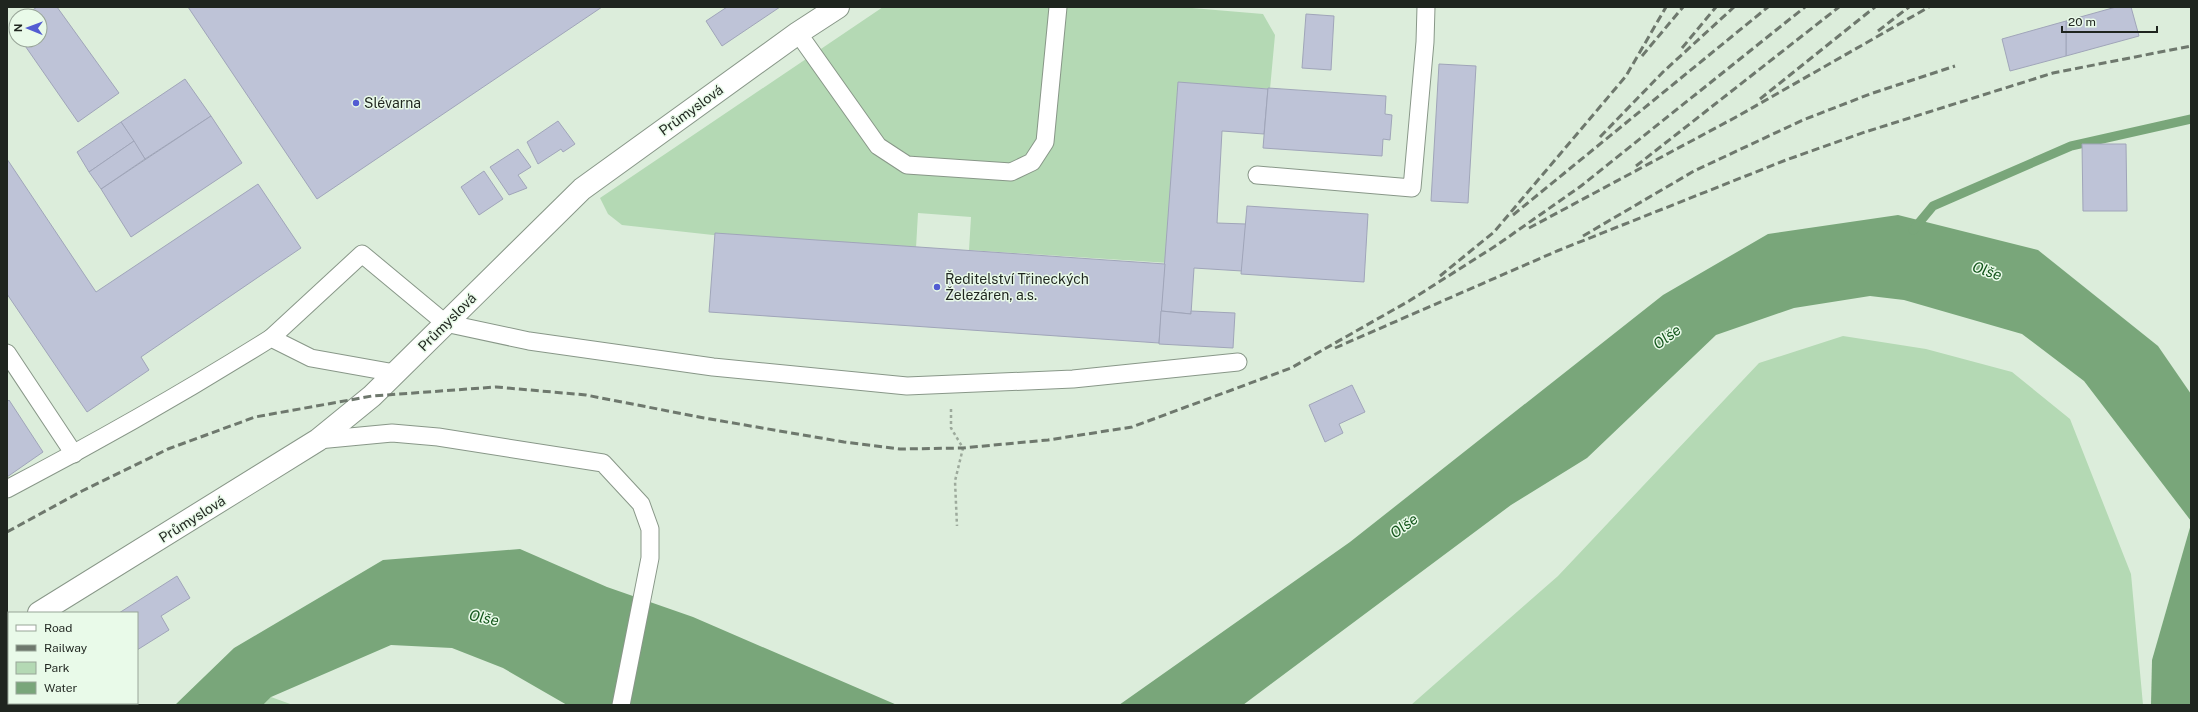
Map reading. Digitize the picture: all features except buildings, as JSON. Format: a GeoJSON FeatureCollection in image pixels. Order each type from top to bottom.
{"type":"FeatureCollection","features":[{"type":"Feature","properties":{"kind":"street","name":"Průmyslová"},"geometry":{"type":"LineString","coordinates":[[41,612],[318,440],[372,396],[582,189],[798,33],[838,7]]}},
{"type":"Feature","properties":{"kind":"lane"},"geometry":{"type":"LineString","coordinates":[[798,33],[878,146],[907,165],[1011,172],[1032,162],[1045,142],[1058,7]]}},
{"type":"Feature","properties":{"kind":"lane"},"geometry":{"type":"LineString","coordinates":[[1257,175],[1412,188],[1425,42],[1426,7]]}},
{"type":"Feature","properties":{"kind":"lane"},"geometry":{"type":"LineString","coordinates":[[7,489],[74,454],[208,378],[271,338],[362,254],[445,323],[529,341],[713,367],[907,386],[1073,380],[1238,362]]}},
{"type":"Feature","properties":{"kind":"lane"},"geometry":{"type":"LineString","coordinates":[[271,338],[311,358],[395,373]]}},
{"type":"Feature","properties":{"kind":"lane"},"geometry":{"type":"LineString","coordinates":[[7,352],[74,454]]}},
{"type":"Feature","properties":{"kind":"lane"},"geometry":{"type":"LineString","coordinates":[[318,440],[400,434],[438,437],[603,463],[642,504],[650,529],[650,558],[621,705]]}},
{"type":"Feature","properties":{"kind":"path"},"geometry":{"type":"LineString","coordinates":[[949,384],[951,428],[964,448],[955,481],[957,526]]}},
{"type":"Feature","properties":{"kind":"green space"},"geometry":{"type":"Polygon","coordinates":[[[883,7],[1180,7],[1263,14],[1275,35],[1270,89],[1181,83],[1169,263],[969,250],[971,217],[918,213],[916,248],[713,235],[622,225],[608,214],[600,198],[883,7]]]}},
{"type":"Feature","properties":{"kind":"green space"},"geometry":{"type":"Polygon","coordinates":[[[1843,336],[1926,349],[2012,372],[2070,419],[2131,574],[2143,705],[1411,705],[1558,576],[1759,363],[1843,336]]]}},
{"type":"Feature","properties":{"kind":"green space"},"geometry":{"type":"Polygon","coordinates":[[[271,697],[293,705],[263,705],[271,697]]]}},
{"type":"Feature","properties":{"kind":"water","name":"Olše"},"geometry":{"type":"Polygon","coordinates":[[[1898,215],[2038,250],[2158,346],[2191,394],[2191,521],[2084,381],[2022,334],[1904,300],[1870,296],[1794,308],[1716,335],[1587,458],[1511,505],[1243,705],[1119,705],[1350,542],[1663,295],[1768,234],[1898,215]]]}},
{"type":"Feature","properties":{"kind":"water"},"geometry":{"type":"Polygon","coordinates":[[[2191,524],[2191,705],[2151,705],[2152,660],[2191,524]]]}},
{"type":"Feature","properties":{"kind":"water","name":"Olše"},"geometry":{"type":"Polygon","coordinates":[[[520,549],[607,587],[693,617],[897,705],[567,705],[503,668],[452,648],[391,645],[271,697],[263,705],[175,705],[234,648],[383,560],[520,549]]]}},
{"type":"Feature","properties":{"kind":"waterway"},"geometry":{"type":"LineString","coordinates":[[1913,230],[1933,206],[2071,146],[2191,119]]}},
{"type":"Feature","properties":{"kind":"railway"},"geometry":{"type":"LineString","coordinates":[[1440,276],[1494,232],[1626,76],[1666,7]]}},
{"type":"Feature","properties":{"kind":"railway"},"geometry":{"type":"LineString","coordinates":[[1642,56],[1683,7]]}},
{"type":"Feature","properties":{"kind":"railway"},"geometry":{"type":"LineString","coordinates":[[1682,48],[1716,7]]}},
{"type":"Feature","properties":{"kind":"railway"},"geometry":{"type":"LineString","coordinates":[[1600,137],[1663,72],[1734,7]]}},
{"type":"Feature","properties":{"kind":"railway"},"geometry":{"type":"LineString","coordinates":[[1513,215],[1768,7]]}},
{"type":"Feature","properties":{"kind":"railway"},"geometry":{"type":"LineString","coordinates":[[7,532],[82,491],[168,449],[255,417],[372,396],[496,387],[586,395],[704,418],[844,442],[900,449],[963,448],[1048,440],[1132,427],[1291,368],[1409,301],[1497,245],[1581,186],[1805,7]]}},
{"type":"Feature","properties":{"kind":"railway"},"geometry":{"type":"LineString","coordinates":[[1636,166],[1839,7]]}},
{"type":"Feature","properties":{"kind":"railway"},"geometry":{"type":"LineString","coordinates":[[1760,99],[1875,7]]}},
{"type":"Feature","properties":{"kind":"railway"},"geometry":{"type":"LineString","coordinates":[[1878,31],[1909,7]]}},
{"type":"Feature","properties":{"kind":"railway"},"geometry":{"type":"LineString","coordinates":[[1529,228],[1738,116],[1929,7]]}},
{"type":"Feature","properties":{"kind":"railway"},"geometry":{"type":"LineString","coordinates":[[1335,348],[1557,251],[1786,160],[1865,132],[2053,73],[2191,46]]}},
{"type":"Feature","properties":{"kind":"railway"},"geometry":{"type":"LineString","coordinates":[[1583,236],[1694,171],[1803,120],[1870,94],[1955,66]]}},
{"type":"Feature","properties":{"kind":"place","name":"Slévarna"},"geometry":{"type":"Point","coordinates":[356,103]}},
{"type":"Feature","properties":{"kind":"place","name":"Ředitelství Třineckých Železáren, a.s."},"geometry":{"type":"Point","coordinates":[937,287]}}]}
